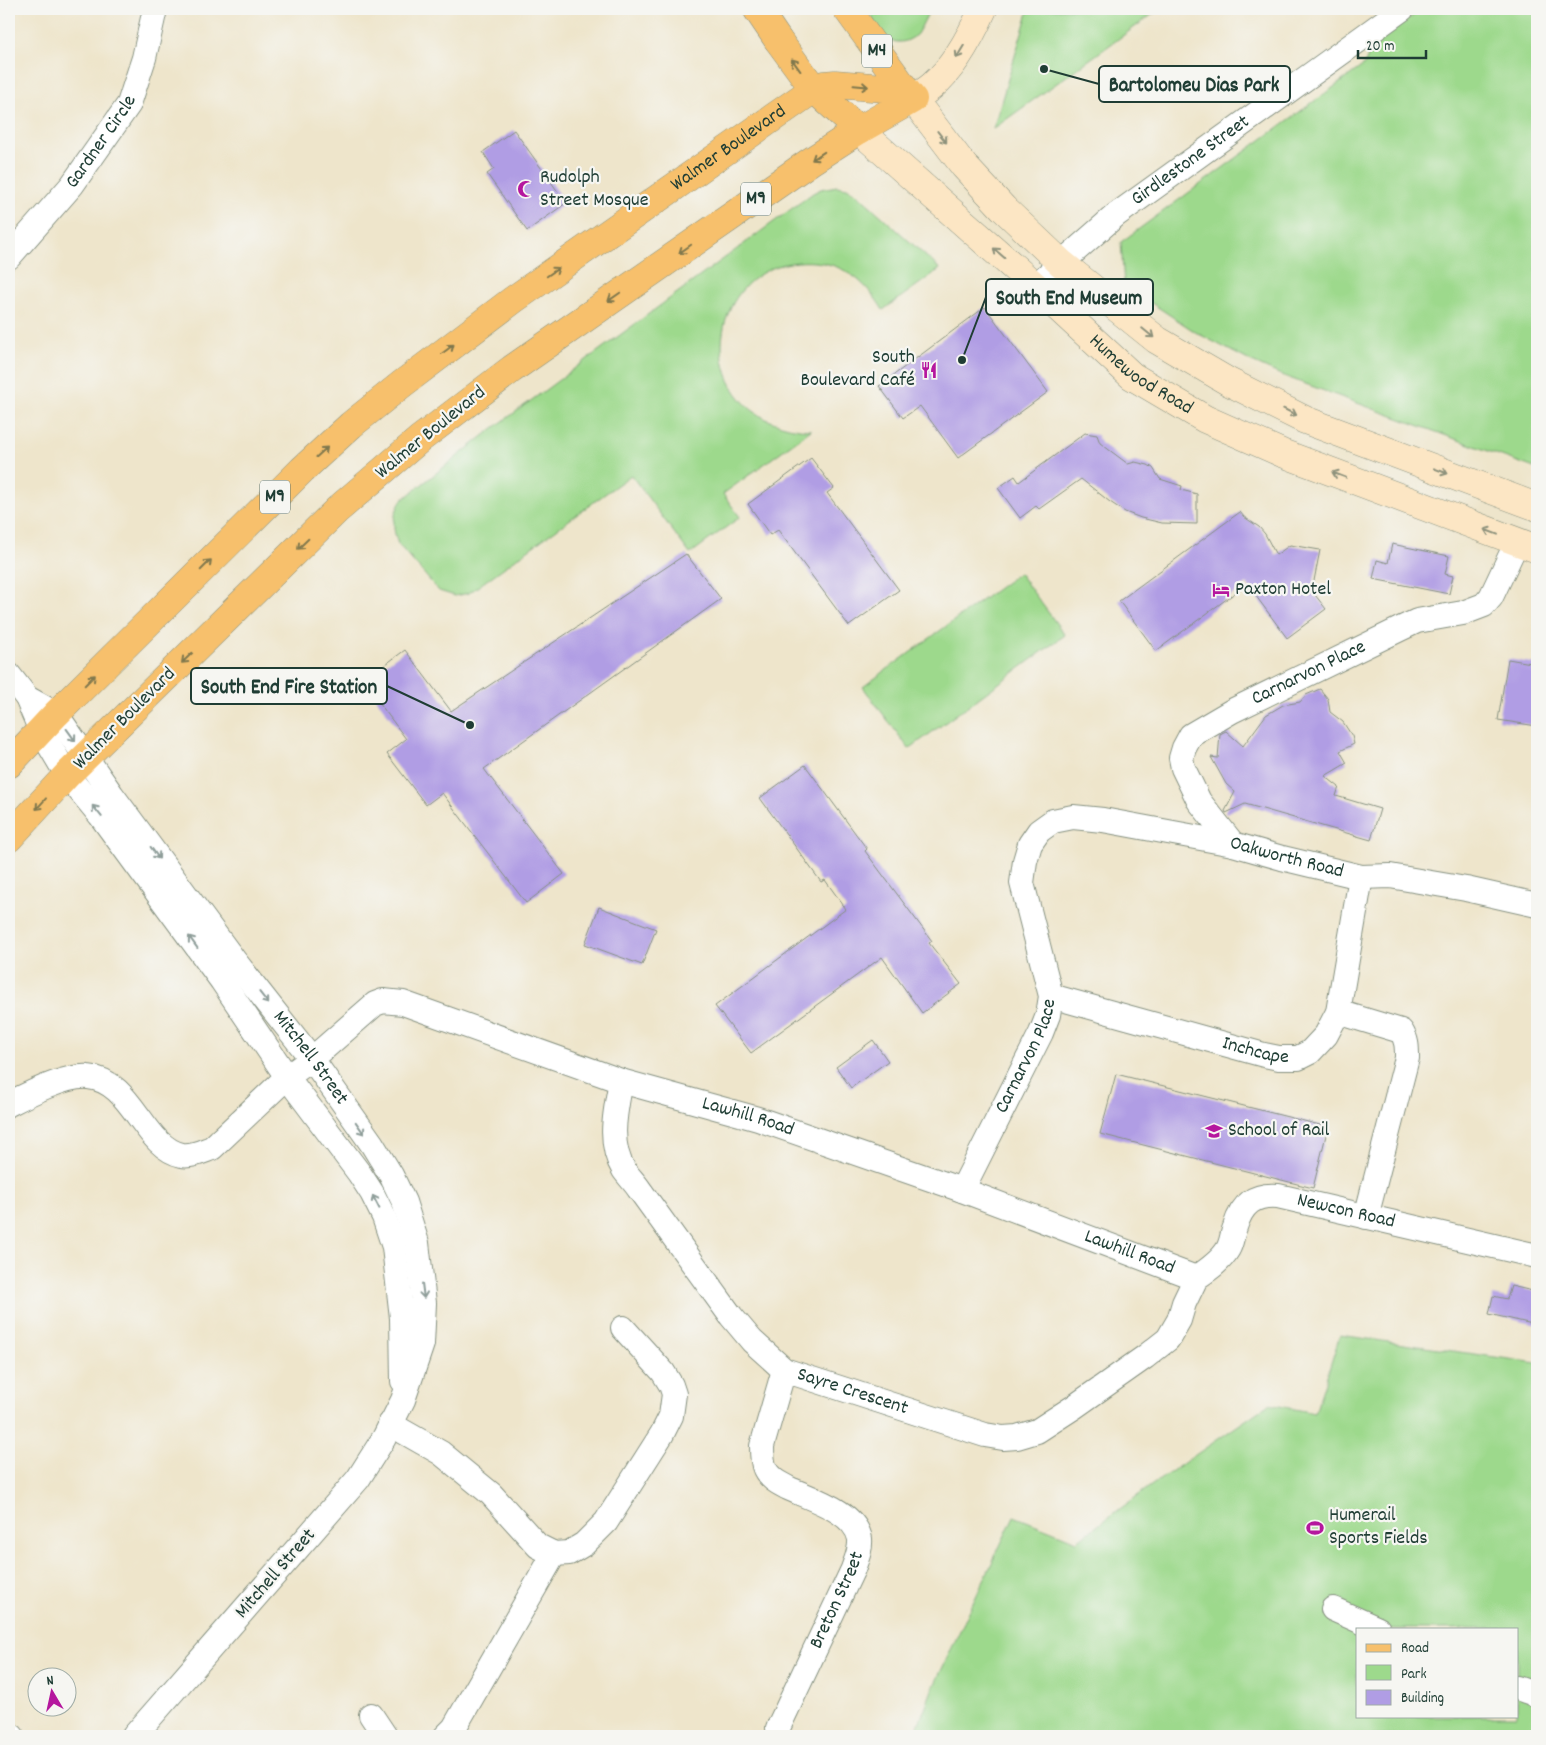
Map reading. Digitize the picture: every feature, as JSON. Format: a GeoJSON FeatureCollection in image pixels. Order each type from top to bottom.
{"type":"FeatureCollection","features":[{"type":"Feature","properties":{"kind":"main road"},"geometry":{"type":"LineString","coordinates":[[745,9],[778,40]]}},
{"type":"Feature","properties":{"kind":"main road","name":"Humewood Road"},"geometry":{"type":"LineString","coordinates":[[757,9],[814,89],[1035,286],[1132,376],[1205,419],[1282,453],[1527,545]]}},
{"type":"Feature","properties":{"kind":"main road","name":"M4"},"geometry":{"type":"LineString","coordinates":[[847,9],[910,96]]}},
{"type":"Feature","properties":{"kind":"main road"},"geometry":{"type":"LineString","coordinates":[[910,96],[932,86],[944,74],[956,58],[983,9]]}},
{"type":"Feature","properties":{"kind":"main road","name":"Walmer Boulevard"},"geometry":{"type":"LineString","coordinates":[[9,764],[48,722],[302,470],[351,425],[513,300],[814,89],[823,85],[835,84],[896,89],[910,96],[804,166],[512,369],[420,439],[337,510],[67,775],[9,838]]}},
{"type":"Feature","properties":{"kind":"main road","name":"Humewood Road"},"geometry":{"type":"LineString","coordinates":[[910,96],[971,173],[1004,209],[1061,263],[1157,340],[1228,382],[1305,420],[1537,507]]}},
{"type":"Feature","properties":{"kind":"street","name":"Gardner Circle"},"geometry":{"type":"LineString","coordinates":[[9,257],[72,185],[129,104],[144,58],[155,9]]}},
{"type":"Feature","properties":{"kind":"street","name":"Girdlestone Street"},"geometry":{"type":"LineString","coordinates":[[1035,286],[1116,215],[1402,9]]}},
{"type":"Feature","properties":{"kind":"street","name":"Carnarvon Place"},"geometry":{"type":"LineString","coordinates":[[1233,844],[1199,801],[1183,768],[1181,758],[1191,735],[1232,711],[1400,628],[1417,621],[1463,613],[1484,605],[1527,545]]}},
{"type":"Feature","properties":{"kind":"street"},"geometry":{"type":"LineString","coordinates":[[9,676],[48,722]]}},
{"type":"Feature","properties":{"kind":"street","name":"Mitchell Street"},"geometry":{"type":"LineString","coordinates":[[48,722],[87,756],[112,795],[234,960],[312,1059],[372,1144],[391,1175],[404,1202],[417,1243],[424,1303],[422,1344],[403,1400],[358,1479],[134,1736]]}},
{"type":"Feature","properties":{"kind":"street","name":"Mitchell Street"},"geometry":{"type":"LineString","coordinates":[[48,722],[67,775],[100,815],[210,965],[287,1077],[359,1172],[384,1217],[394,1247],[402,1318],[403,1400]]}},
{"type":"Feature","properties":{"kind":"street","name":"Oakworth Road"},"geometry":{"type":"LineString","coordinates":[[1039,831],[1053,820],[1074,817],[1102,820],[1233,844],[1361,878],[1390,876],[1537,905]]}},
{"type":"Feature","properties":{"kind":"street","name":"Carnarvon Place"},"geometry":{"type":"LineString","coordinates":[[962,1190],[1042,1033],[1048,1015],[1051,996],[1022,883],[1025,860],[1030,844],[1039,831]]}},
{"type":"Feature","properties":{"kind":"street","name":"Inchcape"},"geometry":{"type":"LineString","coordinates":[[1051,996],[1279,1058],[1298,1058],[1310,1052],[1326,1035],[1338,1012],[1361,878]]}},
{"type":"Feature","properties":{"kind":"street","name":"Lawhill Road"},"geometry":{"type":"LineString","coordinates":[[9,1104],[26,1095],[70,1079],[88,1076],[104,1081],[127,1101],[152,1135],[169,1151],[184,1156],[212,1148],[287,1077],[312,1059],[374,1004],[392,1001],[415,1007],[621,1081],[758,1119],[962,1190],[1196,1278]]}},
{"type":"Feature","properties":{"kind":"street"},"geometry":{"type":"LineString","coordinates":[[1338,1012],[1401,1031],[1406,1038],[1407,1058],[1366,1217]]}},
{"type":"Feature","properties":{"kind":"street","name":"Sayre Crescent"},"geometry":{"type":"LineString","coordinates":[[621,1081],[613,1128],[618,1155],[624,1169],[731,1316],[752,1342],[784,1370],[985,1435],[1016,1438],[1037,1431],[1074,1407],[1168,1339],[1179,1320],[1184,1303],[1196,1278]]}},
{"type":"Feature","properties":{"kind":"street","name":"Newcon Road"},"geometry":{"type":"LineString","coordinates":[[1196,1278],[1221,1259],[1229,1248],[1235,1225],[1247,1204],[1258,1197],[1268,1195],[1537,1256]]}},
{"type":"Feature","properties":{"kind":"street"},"geometry":{"type":"LineString","coordinates":[[390,1424],[441,1453],[491,1494],[538,1546],[554,1554],[569,1553],[584,1544],[606,1522],[662,1434],[671,1416],[674,1394],[671,1385],[663,1372],[623,1328]]}},
{"type":"Feature","properties":{"kind":"street","name":"Breton Street"},"geometry":{"type":"LineString","coordinates":[[778,1728],[853,1569],[860,1550],[860,1539],[856,1527],[844,1514],[774,1481],[765,1470],[762,1459],[762,1446],[784,1370]]}},
{"type":"Feature","properties":{"kind":"street"},"geometry":{"type":"LineString","coordinates":[[446,1736],[454,1728],[554,1554]]}},
{"type":"Feature","properties":{"kind":"street"},"geometry":{"type":"LineString","coordinates":[[1334,1609],[1376,1628]]}},
{"type":"Feature","properties":{"kind":"street"},"geometry":{"type":"LineString","coordinates":[[1518,1688],[1537,1695]]}},
{"type":"Feature","properties":{"kind":"street"},"geometry":{"type":"LineString","coordinates":[[371,1715],[385,1736]]}},
{"type":"Feature","properties":{"kind":"green space"},"geometry":{"type":"Polygon","coordinates":[[[868,9],[930,9],[917,34],[909,40],[899,42],[888,39],[884,35],[876,25],[868,9]]]}},
{"type":"Feature","properties":{"kind":"green space"},"geometry":{"type":"Polygon","coordinates":[[[1029,9],[1160,9],[993,129],[1029,9]]]}},
{"type":"Feature","properties":{"kind":"green space"},"geometry":{"type":"Polygon","coordinates":[[[1422,9],[1534,9],[1537,26],[1537,469],[1281,375],[1197,333],[1124,285],[1121,242],[1364,65],[1373,45],[1422,9]]]}},
{"type":"Feature","properties":{"kind":"green space"},"geometry":{"type":"Polygon","coordinates":[[[837,186],[847,188],[856,193],[940,269],[883,310],[870,292],[855,277],[846,271],[826,264],[815,262],[777,266],[748,284],[730,310],[722,340],[726,372],[742,400],[770,421],[811,430],[723,494],[740,517],[690,554],[631,475],[469,593],[455,596],[439,591],[398,544],[394,522],[396,511],[402,500],[491,430],[813,193],[821,189],[837,186]]]}},
{"type":"Feature","properties":{"kind":"green space"},"geometry":{"type":"Polygon","coordinates":[[[1019,573],[1065,635],[909,749],[863,687],[1019,573]]]}},
{"type":"Feature","properties":{"kind":"green space","name":"Humerail Sports Fields"},"geometry":{"type":"Polygon","coordinates":[[[1340,1335],[1537,1363],[1537,1736],[914,1736],[932,1690],[1014,1516],[1077,1541],[1152,1485],[1269,1404],[1315,1413],[1340,1335]]]}},
{"type":"Feature","properties":{"kind":"building","name":"Rudolph Street Mosque"},"geometry":{"type":"Polygon","coordinates":[[[514,130],[566,203],[527,231],[487,174],[494,169],[483,152],[514,130]]]}},
{"type":"Feature","properties":{"kind":"building"},"geometry":{"type":"Polygon","coordinates":[[[985,307],[1048,392],[958,458],[920,406],[903,418],[879,386],[985,307]]]}},
{"type":"Feature","properties":{"kind":"building"},"geometry":{"type":"Polygon","coordinates":[[[1085,433],[1097,435],[1100,443],[1128,464],[1135,462],[1148,465],[1153,468],[1160,479],[1182,486],[1181,490],[1197,494],[1197,524],[1162,523],[1125,512],[1081,479],[1039,509],[1036,506],[1020,518],[998,488],[1015,476],[1019,482],[1085,433]]]}},
{"type":"Feature","properties":{"kind":"building"},"geometry":{"type":"Polygon","coordinates":[[[811,458],[834,488],[827,493],[899,590],[849,626],[778,530],[770,535],[748,504],[811,458]]]}},
{"type":"Feature","properties":{"kind":"building"},"geometry":{"type":"Polygon","coordinates":[[[1240,512],[1265,534],[1276,555],[1290,545],[1320,550],[1312,591],[1326,609],[1287,638],[1247,584],[1156,651],[1119,601],[1240,512]]]}},
{"type":"Feature","properties":{"kind":"building"},"geometry":{"type":"Polygon","coordinates":[[[1392,544],[1449,556],[1445,574],[1453,576],[1449,594],[1373,579],[1377,560],[1388,563],[1392,544]]]}},
{"type":"Feature","properties":{"kind":"building"},"geometry":{"type":"Polygon","coordinates":[[[686,554],[721,599],[484,769],[564,874],[526,903],[442,793],[426,805],[387,754],[406,739],[363,681],[405,650],[451,711],[686,554]]]}},
{"type":"Feature","properties":{"kind":"building"},"geometry":{"type":"Polygon","coordinates":[[[1508,659],[1537,664],[1537,726],[1498,720],[1508,659]]]}},
{"type":"Feature","properties":{"kind":"building"},"geometry":{"type":"Polygon","coordinates":[[[1320,689],[1328,699],[1330,712],[1343,722],[1352,736],[1354,744],[1340,751],[1347,763],[1325,776],[1339,787],[1336,796],[1380,809],[1371,840],[1245,804],[1226,813],[1225,811],[1235,792],[1226,784],[1211,757],[1218,758],[1220,734],[1226,731],[1243,746],[1266,715],[1283,705],[1300,702],[1306,695],[1320,689]]]}},
{"type":"Feature","properties":{"kind":"building"},"geometry":{"type":"Polygon","coordinates":[[[805,765],[867,849],[865,851],[932,941],[929,943],[961,984],[922,1013],[882,957],[751,1053],[715,1006],[846,909],[825,880],[821,882],[760,798],[805,765]]]}},
{"type":"Feature","properties":{"kind":"building"},"geometry":{"type":"Polygon","coordinates":[[[599,907],[656,929],[642,965],[585,944],[599,907]]]}},
{"type":"Feature","properties":{"kind":"building"},"geometry":{"type":"Polygon","coordinates":[[[873,1040],[888,1061],[851,1088],[836,1067],[873,1040]]]}},
{"type":"Feature","properties":{"kind":"building","name":"School of Rail"},"geometry":{"type":"Polygon","coordinates":[[[1116,1074],[1328,1127],[1313,1188],[1100,1134],[1116,1074]]]}},
{"type":"Feature","properties":{"kind":"building"},"geometry":{"type":"Polygon","coordinates":[[[1511,1286],[1537,1292],[1537,1325],[1489,1314],[1493,1296],[1507,1299],[1511,1286]]]}},
{"type":"Feature","properties":{"kind":"place","name":"Bartolomeu Dias Park"},"geometry":{"type":"Point","coordinates":[1044,69]}},
{"type":"Feature","properties":{"kind":"place","name":"Rudolph Street Mosque"},"geometry":{"type":"Point","coordinates":[526,189]}},
{"type":"Feature","properties":{"kind":"place","name":"South End Museum"},"geometry":{"type":"Point","coordinates":[962,360]}},
{"type":"Feature","properties":{"kind":"place","name":"South Boulevard Café"},"geometry":{"type":"Point","coordinates":[929,370]}},
{"type":"Feature","properties":{"kind":"place","name":"Paxton Hotel"},"geometry":{"type":"Point","coordinates":[1221,590]}},
{"type":"Feature","properties":{"kind":"place","name":"South End Fire Station"},"geometry":{"type":"Point","coordinates":[470,725]}},
{"type":"Feature","properties":{"kind":"place","name":"School of Rail"},"geometry":{"type":"Point","coordinates":[1214,1131]}},
{"type":"Feature","properties":{"kind":"place","name":"Humerail Sports Fields"},"geometry":{"type":"Point","coordinates":[1315,1528]}}]}
